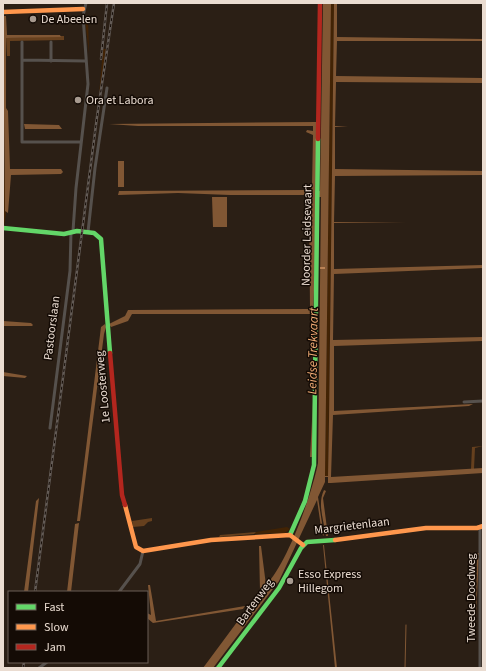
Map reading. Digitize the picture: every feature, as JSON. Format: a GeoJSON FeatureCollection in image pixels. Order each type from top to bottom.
{"type":"FeatureCollection","features":[{"type":"Feature","properties":{"kind":"street"},"geometry":{"type":"LineString","coordinates":[[72,231],[88,84],[83,9],[86,3]]}},
{"type":"Feature","properties":{"kind":"street","name":"Noorder Leidsevaart"},"geometry":{"type":"LineString","coordinates":[[291,535],[302,511],[312,479],[314,465],[320,3]]}},
{"type":"Feature","properties":{"kind":"street"},"geometry":{"type":"LineString","coordinates":[[3,12],[83,9]]}},
{"type":"Feature","properties":{"kind":"street"},"geometry":{"type":"LineString","coordinates":[[22,42],[22,142],[81,142]]}},
{"type":"Feature","properties":{"kind":"street"},"geometry":{"type":"LineString","coordinates":[[51,42],[51,61]]}},
{"type":"Feature","properties":{"kind":"street"},"geometry":{"type":"LineString","coordinates":[[23,60],[86,61]]}},
{"type":"Feature","properties":{"kind":"street"},"geometry":{"type":"LineString","coordinates":[[3,228],[56,233],[72,231],[88,232],[100,130],[103,125],[107,88]]}},
{"type":"Feature","properties":{"kind":"street","name":"Pastoorslaan"},"geometry":{"type":"LineString","coordinates":[[50,428],[70,270],[72,231]]}},
{"type":"Feature","properties":{"kind":"street","name":"1e Loosterweg"},"geometry":{"type":"LineString","coordinates":[[88,232],[97,234],[101,239],[122,495],[136,547],[143,551]]}},
{"type":"Feature","properties":{"kind":"street"},"geometry":{"type":"LineString","coordinates":[[464,402],[483,401]]}},
{"type":"Feature","properties":{"kind":"street","name":"Margrietenlaan"},"geometry":{"type":"LineString","coordinates":[[291,535],[303,545],[310,541],[363,537],[412,529],[481,527]]}},
{"type":"Feature","properties":{"kind":"street","name":"Tweede Doodweg"},"geometry":{"type":"LineString","coordinates":[[480,668],[481,527]]}},
{"type":"Feature","properties":{"kind":"street"},"geometry":{"type":"LineString","coordinates":[[120,591],[140,564],[143,551],[211,540],[291,535]]}},
{"type":"Feature","properties":{"kind":"street","name":"Bartenweg"},"geometry":{"type":"LineString","coordinates":[[218,668],[279,588],[303,545]]}},
{"type":"Feature","properties":{"kind":"shaded area"},"geometry":{"type":"Polygon","coordinates":[[[323,3],[331,3],[325,476],[328,476],[334,3],[337,3],[337,37],[483,39],[483,41],[337,41],[336,76],[483,78],[483,83],[336,82],[335,126],[348,127],[335,127],[335,169],[483,171],[483,175],[335,176],[334,222],[406,222],[334,223],[334,269],[483,265],[483,268],[334,274],[333,340],[483,337],[483,341],[334,346],[334,411],[473,404],[469,406],[333,415],[331,477],[483,468],[483,473],[331,483],[328,483],[328,477],[325,477],[325,482],[318,497],[324,536],[322,534],[317,500],[279,581],[213,668],[203,668],[260,591],[259,546],[261,546],[266,585],[274,575],[298,528],[315,476],[318,463],[321,197],[318,197],[313,314],[132,314],[128,321],[111,327],[109,324],[125,316],[128,310],[310,309],[309,195],[230,195],[178,193],[118,195],[119,191],[310,190],[312,188],[313,135],[306,132],[307,130],[313,131],[313,126],[138,126],[109,124],[316,122],[318,191],[320,191],[323,3]]]}},
{"type":"Feature","properties":{"kind":"shaded area"},"geometry":{"type":"Polygon","coordinates":[[[331,3],[334,3],[328,476],[325,476],[331,3]]]}},
{"type":"Feature","properties":{"kind":"shaded area"},"geometry":{"type":"Polygon","coordinates":[[[96,14],[88,20],[89,53],[85,20],[96,14]]]}},
{"type":"Feature","properties":{"kind":"shaded area"},"geometry":{"type":"Polygon","coordinates":[[[3,16],[6,16],[7,35],[60,35],[61,37],[6,38],[6,108],[8,111],[10,169],[61,169],[63,172],[61,174],[11,175],[8,213],[5,211],[3,16]]]}},
{"type":"Feature","properties":{"kind":"shaded area"},"geometry":{"type":"Polygon","coordinates":[[[64,36],[64,40],[10,41],[10,56],[7,56],[6,38],[64,36]]]}},
{"type":"Feature","properties":{"kind":"shaded area"},"geometry":{"type":"Polygon","coordinates":[[[103,49],[106,49],[99,95],[103,49]]]}},
{"type":"Feature","properties":{"kind":"shaded area"},"geometry":{"type":"Polygon","coordinates":[[[24,124],[59,125],[62,129],[25,129],[24,124]]]}},
{"type":"Feature","properties":{"kind":"shaded area"},"geometry":{"type":"Polygon","coordinates":[[[3,138],[6,214],[4,226],[3,226],[3,138]]]}},
{"type":"Feature","properties":{"kind":"shaded area"},"geometry":{"type":"Polygon","coordinates":[[[118,161],[124,161],[124,187],[118,187],[118,161]]]}},
{"type":"Feature","properties":{"kind":"shaded area"},"geometry":{"type":"Polygon","coordinates":[[[212,197],[227,197],[227,227],[213,227],[212,197]]]}},
{"type":"Feature","properties":{"kind":"shaded area"},"geometry":{"type":"Polygon","coordinates":[[[3,321],[31,323],[33,325],[3,326],[3,321]]]}},
{"type":"Feature","properties":{"kind":"shaded area"},"geometry":{"type":"Polygon","coordinates":[[[105,324],[106,327],[80,521],[77,521],[101,327],[105,324]]]}},
{"type":"Feature","properties":{"kind":"shaded area"},"geometry":{"type":"Polygon","coordinates":[[[3,372],[27,376],[25,378],[3,376],[3,372]]]}},
{"type":"Feature","properties":{"kind":"shaded area"},"geometry":{"type":"Polygon","coordinates":[[[313,401],[312,457],[310,457],[313,401]]]}},
{"type":"Feature","properties":{"kind":"shaded area"},"geometry":{"type":"Polygon","coordinates":[[[483,446],[475,448],[474,469],[471,469],[472,447],[483,446]]]}},
{"type":"Feature","properties":{"kind":"shaded area"},"geometry":{"type":"Polygon","coordinates":[[[324,490],[326,491],[323,498],[328,536],[326,536],[321,507],[324,490]]]}},
{"type":"Feature","properties":{"kind":"shaded area"},"geometry":{"type":"Polygon","coordinates":[[[39,498],[28,591],[24,591],[36,501],[39,498]]]}},
{"type":"Feature","properties":{"kind":"shaded area"},"geometry":{"type":"Polygon","coordinates":[[[152,518],[152,521],[148,522],[144,526],[133,527],[132,521],[152,518]]]}},
{"type":"Feature","properties":{"kind":"shaded area"},"geometry":{"type":"Polygon","coordinates":[[[79,523],[71,591],[67,591],[75,524],[79,523]]]}},
{"type":"Feature","properties":{"kind":"shaded area"},"geometry":{"type":"Polygon","coordinates":[[[287,527],[290,529],[285,533],[254,534],[256,532],[287,527]]]}},
{"type":"Feature","properties":{"kind":"shaded area"},"geometry":{"type":"Polygon","coordinates":[[[256,532],[254,534],[219,537],[220,535],[256,532]]]}},
{"type":"Feature","properties":{"kind":"shaded area"},"geometry":{"type":"Polygon","coordinates":[[[324,545],[337,668],[335,668],[324,545]]]}},
{"type":"Feature","properties":{"kind":"shaded area"},"geometry":{"type":"Polygon","coordinates":[[[477,553],[479,553],[476,618],[477,553]]]}},
{"type":"Feature","properties":{"kind":"shaded area"},"geometry":{"type":"Polygon","coordinates":[[[148,585],[150,585],[156,621],[245,606],[243,609],[153,623],[148,619],[148,614],[151,615],[148,585]]]}},
{"type":"Feature","properties":{"kind":"waterway"},"geometry":{"type":"LineString","coordinates":[[405,668],[406,625]]}},
{"type":"Feature","properties":{"kind":"ferry route"},"geometry":{"type":"LineString","coordinates":[[320,268],[328,268]]}},
{"type":"Feature","properties":{"kind":"railway"},"geometry":{"type":"LineString","coordinates":[[101,59],[107,3]]}},
{"type":"Feature","properties":{"kind":"railway"},"geometry":{"type":"LineString","coordinates":[[35,591],[97,117],[114,3]]}},
{"type":"Feature","properties":{"kind":"railway"},"geometry":{"type":"LineString","coordinates":[[23,668],[24,663]]}},
{"type":"Feature","properties":{"kind":"traffic: fast"},"geometry":{"type":"LineString","coordinates":[[290,535],[305,501],[314,465],[318,139]]}},
{"type":"Feature","properties":{"kind":"traffic: fast"},"geometry":{"type":"LineString","coordinates":[[3,228],[64,234],[77,231],[94,233],[101,239],[110,353]]}},
{"type":"Feature","properties":{"kind":"traffic: fast"},"geometry":{"type":"LineString","coordinates":[[218,668],[279,588],[301,548],[307,542],[335,540]]}},
{"type":"Feature","properties":{"kind":"traffic: slow"},"geometry":{"type":"LineString","coordinates":[[3,12],[83,9]]}},
{"type":"Feature","properties":{"kind":"traffic: slow"},"geometry":{"type":"LineString","coordinates":[[125,505],[136,547],[143,551],[211,540],[290,535],[303,545]]}},
{"type":"Feature","properties":{"kind":"traffic: slow"},"geometry":{"type":"LineString","coordinates":[[335,540],[426,528],[477,528],[483,526]]}},
{"type":"Feature","properties":{"kind":"traffic: jam"},"geometry":{"type":"LineString","coordinates":[[318,139],[320,3]]}},
{"type":"Feature","properties":{"kind":"traffic: jam"},"geometry":{"type":"LineString","coordinates":[[110,353],[122,495],[125,505]]}},
{"type":"Feature","properties":{"kind":"place","name":"De Abeelen"},"geometry":{"type":"Point","coordinates":[33,19]}},
{"type":"Feature","properties":{"kind":"place","name":"Ora et Labora"},"geometry":{"type":"Point","coordinates":[78,100]}},
{"type":"Feature","properties":{"kind":"place","name":"Esso Express Hillegom"},"geometry":{"type":"Point","coordinates":[290,581]}},
{"type":"Feature","properties":{"kind":"water label","name":"Leidse Trekvaart"},"geometry":{"type":"Point","coordinates":[313,351]}}]}
